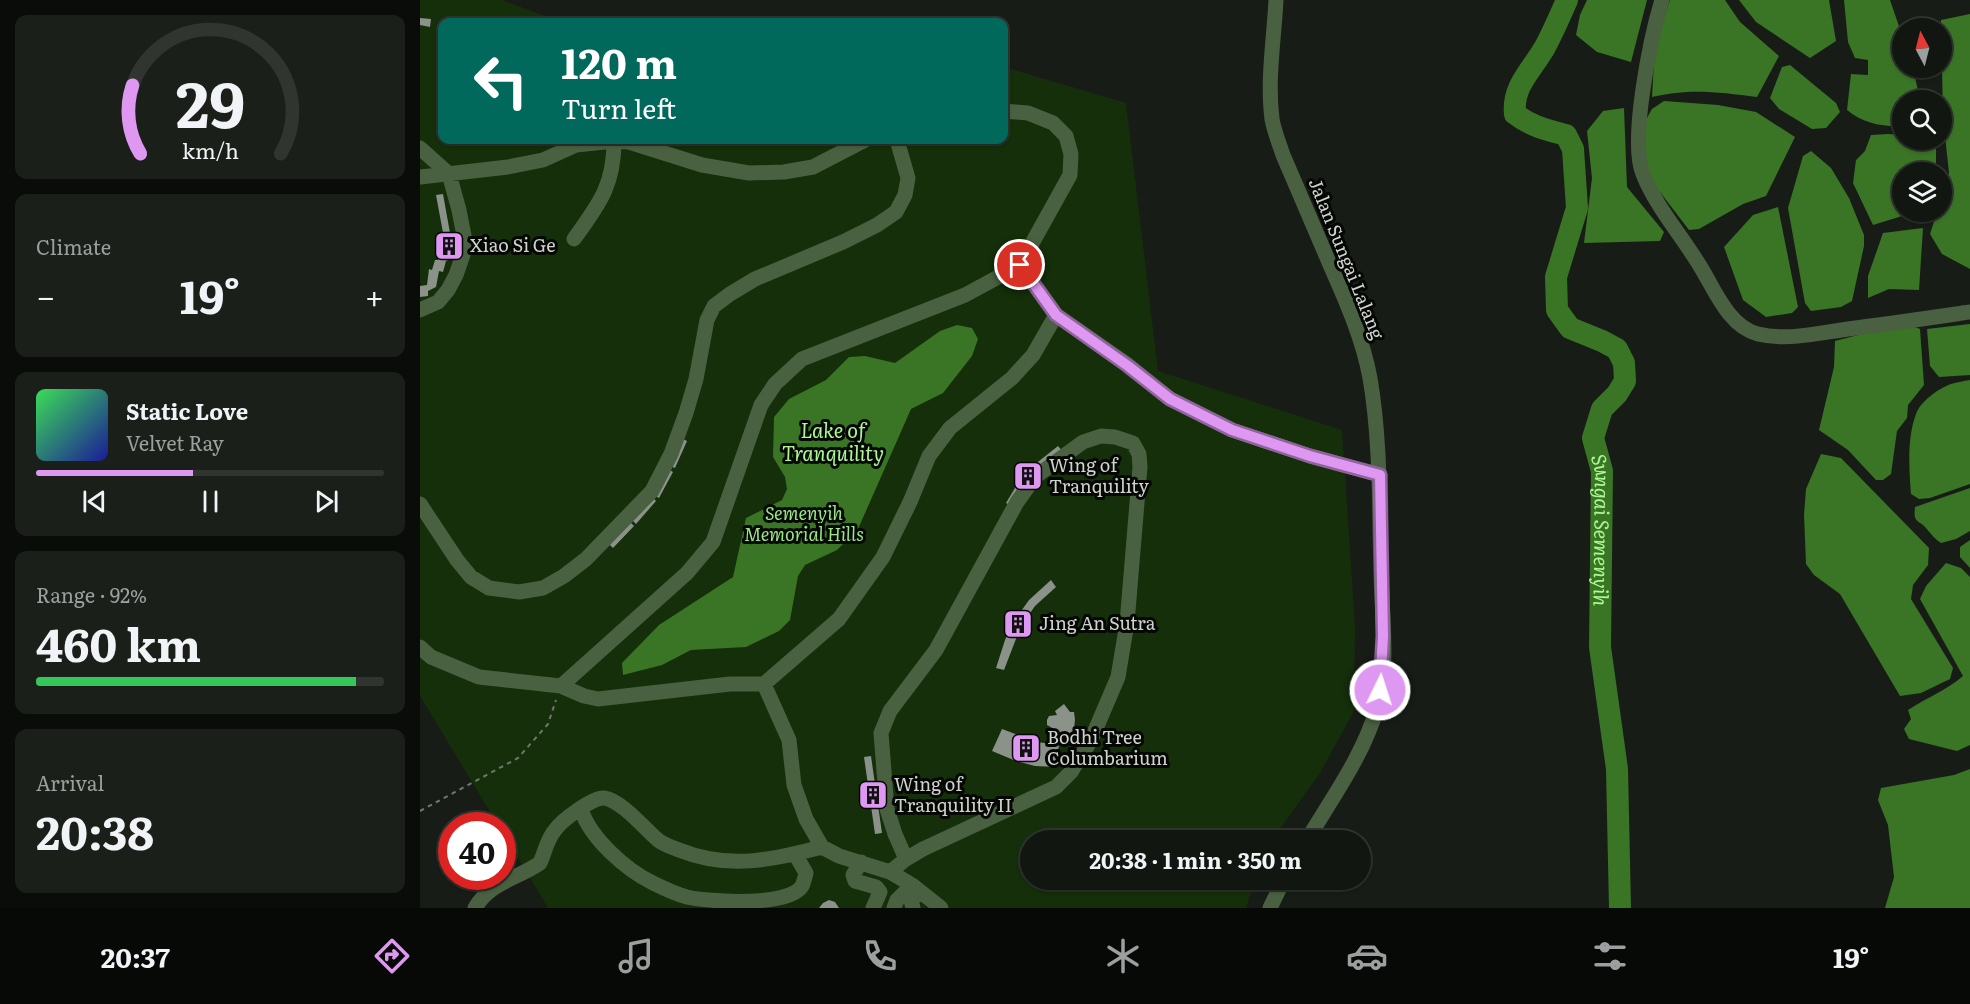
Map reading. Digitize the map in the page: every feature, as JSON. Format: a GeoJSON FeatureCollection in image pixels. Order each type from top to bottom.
{"type":"FeatureCollection","features":[{"type":"Feature","properties":{"kind":"street","name":"Jalan Sungai Lalang"},"geometry":{"type":"LineString","coordinates":[[1276,0],[1271,88],[1272,119],[1286,164],[1349,309],[1365,355],[1375,415],[1380,475],[1383,636],[1382,676],[1378,705],[1357,757],[1313,830]]}},
{"type":"Feature","properties":{"kind":"street"},"geometry":{"type":"LineString","coordinates":[[1662,0],[1653,30],[1639,125],[1639,156],[1642,172],[1654,199],[1690,248],[1722,304],[1741,326],[1757,334],[1788,337],[1970,312]]}},
{"type":"Feature","properties":{"kind":"street"},"geometry":{"type":"LineString","coordinates":[[561,686],[687,573],[713,542],[761,405],[775,384],[802,359],[964,295],[1020,265],[1070,175],[1071,154],[1066,136],[1053,123],[1028,113],[1008,111]]}},
{"type":"Feature","properties":{"kind":"street"},"geometry":{"type":"LineString","coordinates":[[420,177],[508,167],[543,160],[576,145],[586,144]]}},
{"type":"Feature","properties":{"kind":"street"},"geometry":{"type":"LineString","coordinates":[[574,239],[599,205],[607,188],[614,162],[614,144]]}},
{"type":"Feature","properties":{"kind":"street"},"geometry":{"type":"LineString","coordinates":[[635,144],[702,165],[749,173],[784,172],[813,167],[857,144]]}},
{"type":"Feature","properties":{"kind":"street"},"geometry":{"type":"LineString","coordinates":[[420,504],[457,560],[471,577],[489,588],[519,592],[543,588],[564,576],[586,559],[652,491],[671,454],[686,412],[696,379],[707,320],[714,306],[755,279],[843,242],[877,225],[896,212],[905,195],[908,178],[898,144]]}},
{"type":"Feature","properties":{"kind":"street"},"geometry":{"type":"LineString","coordinates":[[420,148],[449,174],[466,246],[448,290],[438,302],[420,309]]}},
{"type":"Feature","properties":{"kind":"street"},"geometry":{"type":"LineString","coordinates":[[1020,265],[1056,315],[1170,399],[1232,430],[1310,456],[1380,475]]}},
{"type":"Feature","properties":{"kind":"street"},"geometry":{"type":"LineString","coordinates":[[420,647],[431,657],[479,677],[561,686],[584,696],[598,699],[730,684],[764,684],[839,619],[882,557],[910,502],[929,456],[950,428],[1012,378],[1033,355],[1056,315]]}},
{"type":"Feature","properties":{"kind":"street"},"geometry":{"type":"LineString","coordinates":[[890,872],[906,859],[1056,787],[1071,772],[1091,740],[1118,677],[1127,623],[1140,467],[1139,454],[1133,443],[1115,436],[1101,436],[1083,442],[1035,477],[1017,502],[936,650],[890,711],[881,733],[887,809],[906,859]]}},
{"type":"Feature","properties":{"kind":"street"},"geometry":{"type":"LineString","coordinates":[[764,684],[789,740],[794,784],[806,819],[822,846],[839,856],[890,872],[916,888],[941,908]]}},
{"type":"Feature","properties":{"kind":"street"},"geometry":{"type":"LineString","coordinates":[[475,908],[492,887],[540,863],[548,840],[555,829],[589,803],[602,798],[615,801],[661,843],[696,857],[729,862],[795,854],[822,846]]}},
{"type":"Feature","properties":{"kind":"street"},"geometry":{"type":"LineString","coordinates":[[580,809],[595,836],[628,867],[652,883],[688,897],[745,901],[771,900],[792,894],[802,887],[806,873],[795,854]]}},
{"type":"Feature","properties":{"kind":"street"},"geometry":{"type":"LineString","coordinates":[[861,862],[853,875],[855,881],[876,887],[880,892],[873,908]]}},
{"type":"Feature","properties":{"kind":"street"},"geometry":{"type":"LineString","coordinates":[[894,908],[897,900],[916,888]]}},
{"type":"Feature","properties":{"kind":"street"},"geometry":{"type":"LineString","coordinates":[[913,908],[911,900],[916,888]]}},
{"type":"Feature","properties":{"kind":"street"},"geometry":{"type":"LineString","coordinates":[[1270,908],[1279,890]]}},
{"type":"Feature","properties":{"kind":"path"},"geometry":{"type":"LineString","coordinates":[[420,811],[518,758],[548,724],[561,686]]}},
{"type":"Feature","properties":{"kind":"green space","name":"Semenyih Memorial Hills"},"geometry":{"type":"Polygon","coordinates":[[[420,0],[502,0],[550,18],[438,18],[438,144],[1008,144],[1008,68],[1126,103],[1158,371],[1342,430],[1355,626],[1354,711],[1320,773],[1279,830],[1020,830],[1020,890],[1252,890],[1246,908],[548,908],[516,855],[516,812],[490,812],[420,696],[420,0]]]}},
{"type":"Feature","properties":{"kind":"water"},"geometry":{"type":"Polygon","coordinates":[[[1587,0],[1647,0],[1631,62],[1597,52],[1576,35],[1580,15],[1587,0]]]}},
{"type":"Feature","properties":{"kind":"water"},"geometry":{"type":"Polygon","coordinates":[[[1670,0],[1725,0],[1740,22],[1779,56],[1757,97],[1717,92],[1679,92],[1652,97],[1655,45],[1670,0]]]}},
{"type":"Feature","properties":{"kind":"water"},"geometry":{"type":"Polygon","coordinates":[[[1739,0],[1829,0],[1836,41],[1810,58],[1756,22],[1739,0]]]}},
{"type":"Feature","properties":{"kind":"water"},"geometry":{"type":"Polygon","coordinates":[[[1844,0],[1890,0],[1896,18],[1892,18],[1892,78],[1915,78],[1918,90],[1892,90],[1892,126],[1873,123],[1847,110],[1851,74],[1868,75],[1868,60],[1855,58],[1848,42],[1844,0]]]}},
{"type":"Feature","properties":{"kind":"water"},"geometry":{"type":"Polygon","coordinates":[[[1970,14],[1970,269],[1942,254],[1930,234],[1934,222],[1952,222],[1952,162],[1948,162],[1947,150],[1952,150],[1952,90],[1942,90],[1942,78],[1952,78],[1951,18],[1970,14]]]}},
{"type":"Feature","properties":{"kind":"water"},"geometry":{"type":"Polygon","coordinates":[[[1790,65],[1836,103],[1840,112],[1826,128],[1812,129],[1779,109],[1770,98],[1782,67],[1790,65]]]}},
{"type":"Feature","properties":{"kind":"water"},"geometry":{"type":"Polygon","coordinates":[[[1664,101],[1718,105],[1756,112],[1795,137],[1766,196],[1743,204],[1699,229],[1689,230],[1647,175],[1643,125],[1652,109],[1664,101]]]}},
{"type":"Feature","properties":{"kind":"water"},"geometry":{"type":"Polygon","coordinates":[[[1624,108],[1627,187],[1664,232],[1660,241],[1584,243],[1592,178],[1587,131],[1603,111],[1624,108]]]}},
{"type":"Feature","properties":{"kind":"water"},"geometry":{"type":"Polygon","coordinates":[[[1892,134],[1892,150],[1936,150],[1936,162],[1892,162],[1892,219],[1873,225],[1853,183],[1856,160],[1865,151],[1871,135],[1892,134]]]}},
{"type":"Feature","properties":{"kind":"water"},"geometry":{"type":"Polygon","coordinates":[[[1811,151],[1831,168],[1849,198],[1864,235],[1864,246],[1852,301],[1841,307],[1811,311],[1805,303],[1788,208],[1803,156],[1811,151]]]}},
{"type":"Feature","properties":{"kind":"water"},"geometry":{"type":"Polygon","coordinates":[[[1778,207],[1798,307],[1792,313],[1766,317],[1743,300],[1724,247],[1753,215],[1778,207]]]}},
{"type":"Feature","properties":{"kind":"water"},"geometry":{"type":"Polygon","coordinates":[[[1923,228],[1919,290],[1889,289],[1868,298],[1868,276],[1883,233],[1923,228]]]}},
{"type":"Feature","properties":{"kind":"water"},"geometry":{"type":"Polygon","coordinates":[[[1970,324],[1970,375],[1939,377],[1930,366],[1927,329],[1970,324]]]}},
{"type":"Feature","properties":{"kind":"water","name":"Lake of Tranquility"},"geometry":{"type":"Polygon","coordinates":[[[957,325],[972,328],[978,339],[972,356],[943,393],[911,409],[858,529],[837,550],[805,565],[798,576],[790,620],[779,631],[746,647],[691,650],[662,665],[623,675],[622,663],[659,625],[733,577],[746,518],[782,500],[787,489],[785,477],[773,457],[774,417],[789,399],[826,380],[849,357],[865,356],[895,363],[940,331],[957,325]]]}},
{"type":"Feature","properties":{"kind":"water"},"geometry":{"type":"Polygon","coordinates":[[[1912,326],[1920,329],[1924,385],[1908,405],[1907,418],[1897,431],[1891,474],[1883,480],[1876,480],[1848,450],[1819,430],[1834,367],[1835,341],[1912,326]]]}},
{"type":"Feature","properties":{"kind":"water"},"geometry":{"type":"Polygon","coordinates":[[[1970,380],[1970,484],[1930,498],[1919,499],[1911,494],[1909,454],[1913,423],[1918,409],[1941,389],[1953,383],[1970,380]]]}},
{"type":"Feature","properties":{"kind":"water"},"geometry":{"type":"Polygon","coordinates":[[[1821,454],[1841,458],[1929,548],[1928,565],[1913,585],[1911,599],[1953,668],[1950,679],[1921,693],[1900,696],[1840,594],[1814,575],[1806,564],[1804,515],[1806,489],[1821,454]]]}},
{"type":"Feature","properties":{"kind":"water"},"geometry":{"type":"Polygon","coordinates":[[[1970,488],[1970,531],[1956,539],[1941,543],[1915,519],[1915,507],[1970,488]]]}},
{"type":"Feature","properties":{"kind":"water"},"geometry":{"type":"Polygon","coordinates":[[[1970,540],[1970,568],[1960,557],[1960,547],[1970,540]]]}},
{"type":"Feature","properties":{"kind":"water"},"geometry":{"type":"Polygon","coordinates":[[[1946,563],[1961,568],[1970,577],[1970,745],[1957,751],[1909,739],[1904,729],[1911,719],[1908,710],[1963,676],[1920,599],[1926,586],[1946,563]]]}},
{"type":"Feature","properties":{"kind":"water"},"geometry":{"type":"Polygon","coordinates":[[[1970,769],[1970,908],[1885,908],[1894,877],[1888,825],[1878,800],[1881,788],[1954,775],[1970,769]]]}},
{"type":"Feature","properties":{"kind":"building"},"geometry":{"type":"Polygon","coordinates":[[[420,18],[431,19],[430,27],[420,25],[420,18]]]}},
{"type":"Feature","properties":{"kind":"building","name":"Xiao Si Ge"},"geometry":{"type":"Polygon","coordinates":[[[443,194],[452,244],[451,259],[446,261],[443,272],[439,271],[436,287],[428,291],[428,296],[420,297],[420,286],[427,285],[429,269],[432,270],[435,260],[438,260],[436,251],[446,249],[436,195],[443,194]]]}},
{"type":"Feature","properties":{"kind":"building"},"geometry":{"type":"Polygon","coordinates":[[[681,438],[687,441],[675,468],[670,466],[681,438]]]}},
{"type":"Feature","properties":{"kind":"building","name":"Wing of Tranquility"},"geometry":{"type":"Polygon","coordinates":[[[1058,446],[1064,453],[1013,507],[1006,503],[1024,473],[1058,446]]]}},
{"type":"Feature","properties":{"kind":"building"},"geometry":{"type":"Polygon","coordinates":[[[668,469],[673,472],[659,498],[654,495],[668,469]]]}},
{"type":"Feature","properties":{"kind":"building"},"geometry":{"type":"Polygon","coordinates":[[[652,497],[656,501],[636,524],[632,520],[652,497]]]}},
{"type":"Feature","properties":{"kind":"building"},"geometry":{"type":"Polygon","coordinates":[[[630,522],[634,526],[613,548],[609,544],[630,522]]]}},
{"type":"Feature","properties":{"kind":"building","name":"Jing An Sutra"},"geometry":{"type":"Polygon","coordinates":[[[1051,580],[1056,587],[1035,606],[1021,626],[1004,670],[996,668],[1014,621],[1029,600],[1051,580]]]}},
{"type":"Feature","properties":{"kind":"building"},"geometry":{"type":"Polygon","coordinates":[[[1064,704],[1070,712],[1074,712],[1074,729],[1067,742],[1062,738],[1053,742],[1050,732],[1054,729],[1047,725],[1047,720],[1049,716],[1057,715],[1055,711],[1064,704]]]}},
{"type":"Feature","properties":{"kind":"building","name":"Bodhi Tree Columbarium"},"geometry":{"type":"Polygon","coordinates":[[[1002,729],[1037,742],[1059,745],[1055,767],[1035,766],[992,751],[1002,729]]]}},
{"type":"Feature","properties":{"kind":"building","name":"Wing of Tranquility II"},"geometry":{"type":"Polygon","coordinates":[[[871,756],[882,833],[875,834],[864,757],[871,756]]]}},
{"type":"Feature","properties":{"kind":"building"},"geometry":{"type":"Polygon","coordinates":[[[829,900],[835,902],[839,908],[819,908],[823,903],[829,900]]]}},
{"type":"Feature","properties":{"kind":"waterway","name":"Sungai Semenyih"},"geometry":{"type":"LineString","coordinates":[[1567,0],[1545,47],[1520,87],[1515,104],[1515,114],[1533,125],[1566,135],[1573,149],[1577,208],[1556,277],[1557,310],[1570,328],[1617,349],[1624,363],[1625,381],[1617,394],[1602,409],[1593,438],[1602,471],[1600,647],[1617,769],[1620,908]]}},
{"type":"Feature","properties":{"kind":"place","name":"Xiao Si Ge"},"geometry":{"type":"Point","coordinates":[449,246]}},
{"type":"Feature","properties":{"kind":"place","name":"Wing of Tranquility"},"geometry":{"type":"Point","coordinates":[1028,476]}},
{"type":"Feature","properties":{"kind":"place","name":"Jing An Sutra"},"geometry":{"type":"Point","coordinates":[1018,624]}},
{"type":"Feature","properties":{"kind":"place","name":"Bodhi Tree Columbarium"},"geometry":{"type":"Point","coordinates":[1026,748]}},
{"type":"Feature","properties":{"kind":"place","name":"Wing of Tranquility II"},"geometry":{"type":"Point","coordinates":[873,795]}},
{"type":"Feature","properties":{"kind":"route"},"geometry":{"type":"LineString","coordinates":[[1020,265],[1056,315],[1170,399],[1232,430],[1310,456],[1380,475],[1383,636],[1380,690]]}}]}
